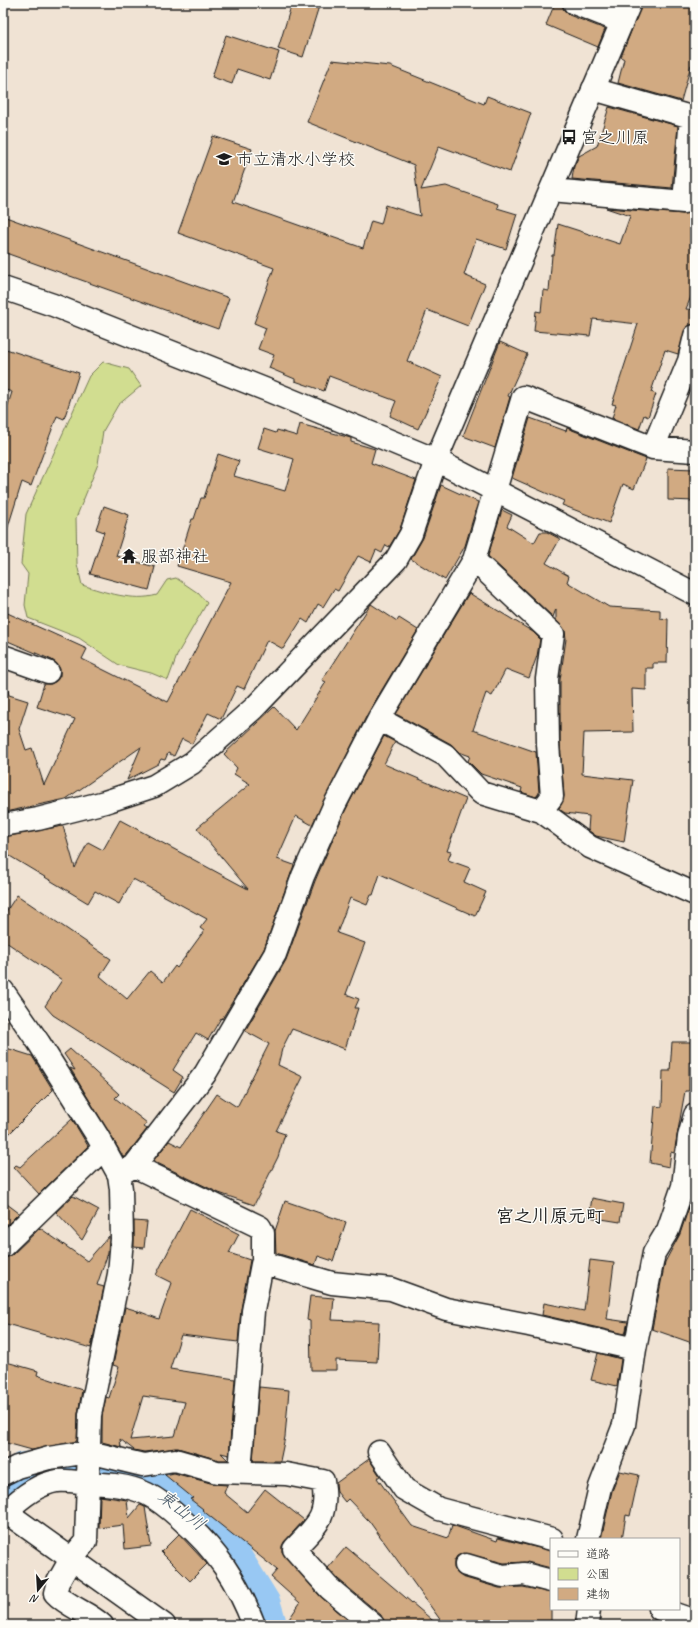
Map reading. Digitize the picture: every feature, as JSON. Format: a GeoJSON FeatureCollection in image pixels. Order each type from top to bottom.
{"type":"FeatureCollection","features":[{"type":"Feature","properties":{"kind":"street"},"geometry":{"type":"LineString","coordinates":[[3,825],[38,819],[98,804],[148,789],[192,763],[254,708],[396,560],[411,534],[436,460],[626,13],[574,3]]}},
{"type":"Feature","properties":{"kind":"street"},"geometry":{"type":"LineString","coordinates":[[551,190],[684,202],[691,117],[594,89]]}},
{"type":"Feature","properties":{"kind":"street"},"geometry":{"type":"LineString","coordinates":[[3,288],[53,305],[237,378],[436,460],[695,594]]}},
{"type":"Feature","properties":{"kind":"street"},"geometry":{"type":"LineString","coordinates":[[653,448],[689,361],[695,336]]}},
{"type":"Feature","properties":{"kind":"street"},"geometry":{"type":"LineString","coordinates":[[96,1623],[63,1602],[55,1593],[58,1582],[71,1559],[86,1541],[90,1415],[119,1274],[122,1219],[127,1171],[205,1074],[275,954],[303,876],[334,806],[379,719],[474,560],[494,489],[523,397],[653,448],[695,451]]}},
{"type":"Feature","properties":{"kind":"street"},"geometry":{"type":"LineString","coordinates":[[474,560],[553,634],[547,679],[548,744],[552,797],[541,811]]}},
{"type":"Feature","properties":{"kind":"street"},"geometry":{"type":"LineString","coordinates":[[3,656],[48,672]]}},
{"type":"Feature","properties":{"kind":"street"},"geometry":{"type":"LineString","coordinates":[[379,719],[445,755],[480,793],[541,811],[590,847],[695,894]]}},
{"type":"Feature","properties":{"kind":"street"},"geometry":{"type":"LineString","coordinates":[[3,991],[39,1043],[104,1148],[127,1171],[260,1227],[264,1233],[264,1261],[262,1264],[253,1311],[240,1471]]}},
{"type":"Feature","properties":{"kind":"street"},"geometry":{"type":"LineString","coordinates":[[588,1538],[600,1488],[624,1425],[636,1349],[654,1253],[668,1230],[683,1186],[689,1137],[695,1115]]}},
{"type":"Feature","properties":{"kind":"street"},"geometry":{"type":"LineString","coordinates":[[3,1246],[104,1148]]}},
{"type":"Feature","properties":{"kind":"street"},"geometry":{"type":"LineString","coordinates":[[264,1261],[332,1283],[391,1289],[446,1308],[636,1349]]}},
{"type":"Feature","properties":{"kind":"street"},"geometry":{"type":"LineString","coordinates":[[379,1452],[404,1489],[439,1509],[550,1538]]}},
{"type":"Feature","properties":{"kind":"street"},"geometry":{"type":"LineString","coordinates":[[3,1474],[17,1467],[49,1458],[88,1468],[143,1465],[175,1460],[217,1472],[240,1471],[286,1474],[323,1482],[326,1499],[323,1515],[294,1550],[329,1588],[373,1625]]}},
{"type":"Feature","properties":{"kind":"street"},"geometry":{"type":"LineString","coordinates":[[88,1468],[41,1487],[16,1501],[4,1511],[164,1625]]}},
{"type":"Feature","properties":{"kind":"street"},"geometry":{"type":"LineString","coordinates":[[88,1468],[111,1484],[147,1494],[173,1512],[216,1553],[229,1573],[254,1625]]}},
{"type":"Feature","properties":{"kind":"street"},"geometry":{"type":"LineString","coordinates":[[466,1565],[503,1576],[524,1574],[550,1581]]}},
{"type":"Feature","properties":{"kind":"street"},"geometry":{"type":"LineString","coordinates":[[587,1625],[589,1610]]}},
{"type":"Feature","properties":{"kind":"street"},"geometry":{"type":"LineString","coordinates":[[663,1610],[695,1620]]}},
{"type":"Feature","properties":{"kind":"green space"},"geometry":{"type":"Polygon","coordinates":[[[103,362],[129,369],[141,386],[118,405],[103,431],[98,464],[76,518],[77,564],[82,585],[129,597],[148,597],[157,595],[167,580],[176,578],[198,593],[207,603],[178,653],[168,680],[151,673],[119,665],[79,638],[28,618],[25,605],[28,574],[21,564],[26,514],[89,376],[103,362]]]}},
{"type":"Feature","properties":{"kind":"building"},"geometry":{"type":"Polygon","coordinates":[[[292,3],[320,3],[303,57],[278,49],[292,3]]]}},
{"type":"Feature","properties":{"kind":"building"},"geometry":{"type":"Polygon","coordinates":[[[555,3],[562,3],[564,10],[569,15],[605,29],[598,47],[546,25],[555,3]]]}},
{"type":"Feature","properties":{"kind":"building"},"geometry":{"type":"Polygon","coordinates":[[[642,3],[695,3],[695,66],[691,65],[681,101],[618,83],[624,59],[621,57],[642,3]]]}},
{"type":"Feature","properties":{"kind":"building"},"geometry":{"type":"Polygon","coordinates":[[[226,35],[279,52],[270,80],[237,69],[232,84],[212,77],[226,35]]]}},
{"type":"Feature","properties":{"kind":"building"},"geometry":{"type":"Polygon","coordinates":[[[332,60],[390,66],[484,104],[487,96],[531,113],[510,172],[439,146],[421,190],[446,186],[498,204],[497,208],[517,214],[506,249],[476,239],[464,275],[485,284],[468,326],[427,310],[407,361],[442,377],[418,429],[390,416],[396,401],[329,376],[324,391],[295,381],[295,379],[269,368],[274,355],[258,349],[266,328],[254,323],[274,268],[178,233],[213,136],[252,149],[233,202],[363,248],[371,221],[381,224],[386,205],[420,216],[414,165],[307,122],[332,60]]]}},
{"type":"Feature","properties":{"kind":"building"},"geometry":{"type":"Polygon","coordinates":[[[609,107],[678,126],[672,188],[572,179],[574,166],[579,156],[597,146],[609,107]]]}},
{"type":"Feature","properties":{"kind":"building"},"geometry":{"type":"Polygon","coordinates":[[[695,207],[695,287],[686,309],[695,310],[695,324],[686,328],[678,354],[665,350],[651,392],[656,394],[648,417],[644,415],[639,429],[612,418],[616,405],[612,404],[638,324],[593,319],[590,336],[534,331],[536,311],[541,312],[543,290],[549,291],[552,255],[554,255],[558,224],[620,244],[630,216],[606,208],[683,214],[690,213],[695,207]]]}},
{"type":"Feature","properties":{"kind":"building"},"geometry":{"type":"Polygon","coordinates":[[[3,216],[229,298],[218,329],[3,252],[3,216]]]}},
{"type":"Feature","properties":{"kind":"building"},"geometry":{"type":"Polygon","coordinates":[[[500,342],[527,354],[508,396],[510,397],[495,448],[463,436],[500,342]]]}},
{"type":"Feature","properties":{"kind":"building"},"geometry":{"type":"Polygon","coordinates":[[[3,348],[79,373],[64,419],[57,416],[31,486],[22,482],[7,530],[3,530],[3,421],[12,392],[3,389],[3,348]]]}},
{"type":"Feature","properties":{"kind":"building"},"geometry":{"type":"Polygon","coordinates":[[[530,418],[566,431],[567,428],[646,459],[634,489],[623,484],[609,523],[562,505],[564,501],[512,478],[530,418]]]}},
{"type":"Feature","properties":{"kind":"building"},"geometry":{"type":"Polygon","coordinates":[[[300,424],[351,438],[351,442],[375,449],[371,463],[416,480],[400,529],[389,547],[386,545],[382,553],[376,550],[371,562],[358,556],[338,591],[334,589],[323,607],[318,604],[308,623],[302,619],[283,649],[267,640],[244,689],[237,686],[221,719],[208,713],[192,744],[182,739],[174,756],[168,753],[165,760],[161,759],[158,764],[127,780],[141,747],[66,799],[5,812],[3,804],[3,691],[8,690],[9,695],[28,701],[19,729],[26,750],[32,748],[44,785],[75,719],[37,707],[44,684],[51,684],[56,681],[60,676],[60,669],[52,660],[3,639],[3,611],[87,649],[82,659],[168,702],[231,582],[177,566],[192,519],[194,519],[201,498],[204,498],[218,454],[239,461],[234,476],[285,491],[294,459],[258,448],[264,429],[276,433],[277,430],[297,436],[300,424]]]}},
{"type":"Feature","properties":{"kind":"building"},"geometry":{"type":"Polygon","coordinates":[[[668,468],[695,469],[695,501],[668,500],[668,468]]]}},
{"type":"Feature","properties":{"kind":"building"},"geometry":{"type":"Polygon","coordinates":[[[441,485],[478,502],[465,546],[445,580],[411,559],[423,538],[441,485]]]}},
{"type":"Feature","properties":{"kind":"building"},"geometry":{"type":"Polygon","coordinates":[[[104,506],[129,515],[116,556],[155,567],[149,590],[90,574],[104,532],[96,529],[104,506]]]}},
{"type":"Feature","properties":{"kind":"building"},"geometry":{"type":"Polygon","coordinates":[[[502,510],[512,515],[507,526],[534,543],[540,532],[547,532],[560,539],[546,563],[569,576],[567,582],[609,607],[660,610],[660,618],[668,619],[667,663],[653,663],[653,668],[646,668],[646,690],[632,689],[633,732],[584,733],[582,774],[633,780],[624,842],[596,836],[588,830],[589,816],[565,813],[559,809],[564,796],[560,743],[560,680],[566,639],[565,630],[556,620],[556,609],[553,617],[488,556],[502,510]]]}},
{"type":"Feature","properties":{"kind":"building"},"geometry":{"type":"Polygon","coordinates":[[[469,593],[533,632],[540,639],[537,656],[529,678],[506,669],[492,696],[486,693],[473,730],[536,752],[539,793],[536,797],[521,792],[522,788],[481,774],[468,761],[470,756],[459,752],[451,744],[396,714],[469,593]]]}},
{"type":"Feature","properties":{"kind":"building"},"geometry":{"type":"Polygon","coordinates":[[[371,604],[397,621],[399,618],[418,630],[368,713],[312,825],[296,816],[277,859],[294,865],[264,949],[208,1040],[196,1033],[173,1070],[183,1077],[174,1092],[53,1015],[45,1006],[62,980],[3,940],[3,916],[17,895],[111,959],[100,976],[127,999],[150,971],[163,982],[175,966],[177,968],[204,931],[200,928],[207,919],[133,879],[119,904],[95,891],[88,903],[3,852],[3,837],[63,826],[75,868],[88,842],[103,850],[120,820],[248,889],[197,828],[250,784],[234,774],[237,768],[224,754],[274,707],[296,730],[326,682],[322,680],[371,604]]]}},
{"type":"Feature","properties":{"kind":"building"},"geometry":{"type":"Polygon","coordinates":[[[384,736],[395,742],[384,764],[466,799],[447,851],[451,852],[448,860],[470,868],[464,882],[486,892],[475,916],[380,874],[373,895],[371,895],[367,905],[350,898],[337,933],[365,943],[346,994],[359,999],[355,1008],[358,1008],[345,1049],[292,1029],[282,1049],[278,1065],[303,1077],[276,1131],[285,1134],[278,1157],[254,1205],[219,1193],[153,1161],[169,1141],[181,1147],[217,1094],[237,1107],[269,1044],[245,1031],[286,960],[315,881],[345,811],[384,736]]]}},
{"type":"Feature","properties":{"kind":"building"},"geometry":{"type":"Polygon","coordinates":[[[672,1042],[693,1042],[692,1063],[689,1062],[689,1091],[685,1091],[674,1153],[671,1152],[669,1167],[650,1163],[655,1106],[662,1107],[663,1071],[670,1071],[672,1042]]]}},
{"type":"Feature","properties":{"kind":"building"},"geometry":{"type":"Polygon","coordinates":[[[3,1047],[32,1056],[53,1090],[3,1140],[3,1047]]]}},
{"type":"Feature","properties":{"kind":"building"},"geometry":{"type":"Polygon","coordinates":[[[70,1049],[119,1094],[115,1098],[147,1123],[144,1127],[147,1129],[124,1158],[70,1068],[75,1070],[64,1054],[70,1049]]]}},
{"type":"Feature","properties":{"kind":"building"},"geometry":{"type":"Polygon","coordinates":[[[72,1119],[88,1146],[39,1194],[14,1167],[16,1165],[20,1167],[72,1119]]]}},
{"type":"Feature","properties":{"kind":"building"},"geometry":{"type":"Polygon","coordinates":[[[695,1189],[695,1344],[652,1329],[665,1262],[680,1234],[695,1189]]]}},
{"type":"Feature","properties":{"kind":"building"},"geometry":{"type":"Polygon","coordinates":[[[73,1196],[99,1210],[82,1240],[56,1212],[73,1196]]]}},
{"type":"Feature","properties":{"kind":"building"},"geometry":{"type":"Polygon","coordinates":[[[592,1198],[623,1204],[620,1222],[589,1217],[592,1198]]]}},
{"type":"Feature","properties":{"kind":"building"},"geometry":{"type":"Polygon","coordinates":[[[3,1201],[19,1213],[3,1229],[3,1201]]]}},
{"type":"Feature","properties":{"kind":"building"},"geometry":{"type":"Polygon","coordinates":[[[285,1201],[346,1222],[333,1261],[318,1256],[315,1265],[276,1253],[275,1231],[285,1201]]]}},
{"type":"Feature","properties":{"kind":"building"},"geometry":{"type":"Polygon","coordinates":[[[190,1209],[239,1234],[229,1253],[250,1260],[241,1309],[238,1342],[181,1335],[170,1369],[235,1379],[229,1455],[221,1453],[228,1460],[219,1460],[178,1448],[144,1452],[134,1450],[120,1439],[121,1447],[102,1442],[102,1416],[106,1397],[109,1398],[119,1367],[113,1365],[125,1307],[159,1319],[172,1283],[156,1275],[190,1209]],[[143,1396],[130,1440],[175,1436],[185,1402],[143,1396]]]}},
{"type":"Feature","properties":{"kind":"building"},"geometry":{"type":"Polygon","coordinates":[[[134,1221],[147,1222],[144,1248],[134,1247],[134,1221]]]}},
{"type":"Feature","properties":{"kind":"building"},"geometry":{"type":"Polygon","coordinates":[[[40,1228],[87,1261],[109,1236],[108,1253],[97,1285],[104,1287],[91,1348],[3,1323],[3,1313],[7,1299],[3,1297],[3,1258],[12,1255],[40,1228]]]}},
{"type":"Feature","properties":{"kind":"building"},"geometry":{"type":"Polygon","coordinates":[[[590,1260],[614,1263],[607,1319],[628,1322],[625,1334],[542,1315],[544,1303],[584,1311],[590,1260]]]}},
{"type":"Feature","properties":{"kind":"building"},"geometry":{"type":"Polygon","coordinates":[[[310,1296],[334,1298],[332,1320],[379,1322],[377,1362],[336,1360],[336,1370],[311,1370],[310,1321],[307,1320],[310,1296]]]}},
{"type":"Feature","properties":{"kind":"building"},"geometry":{"type":"Polygon","coordinates":[[[598,1353],[621,1359],[617,1386],[591,1380],[598,1353]]]}},
{"type":"Feature","properties":{"kind":"building"},"geometry":{"type":"Polygon","coordinates":[[[3,1361],[38,1371],[37,1375],[82,1390],[78,1414],[77,1441],[32,1450],[3,1442],[3,1361]]]}},
{"type":"Feature","properties":{"kind":"building"},"geometry":{"type":"Polygon","coordinates":[[[259,1387],[289,1390],[285,1437],[280,1461],[253,1461],[259,1387]]]}},
{"type":"Feature","properties":{"kind":"building"},"geometry":{"type":"Polygon","coordinates":[[[369,1459],[380,1476],[377,1478],[412,1526],[448,1538],[452,1525],[497,1541],[498,1538],[550,1551],[550,1568],[527,1562],[504,1563],[463,1553],[457,1556],[454,1561],[454,1568],[462,1577],[499,1588],[523,1587],[550,1593],[551,1625],[444,1625],[369,1521],[348,1499],[345,1502],[337,1492],[336,1483],[369,1459]]]}},
{"type":"Feature","properties":{"kind":"building"},"geometry":{"type":"Polygon","coordinates":[[[620,1471],[639,1475],[630,1516],[626,1515],[622,1538],[601,1538],[612,1491],[620,1471]]]}},
{"type":"Feature","properties":{"kind":"building"},"geometry":{"type":"Polygon","coordinates":[[[174,1473],[214,1484],[227,1485],[224,1493],[247,1512],[265,1489],[304,1520],[285,1541],[282,1546],[282,1552],[320,1596],[354,1625],[285,1625],[300,1603],[271,1577],[277,1570],[202,1510],[203,1509],[190,1499],[193,1498],[165,1475],[174,1473]]]}},
{"type":"Feature","properties":{"kind":"building"},"geometry":{"type":"Polygon","coordinates":[[[100,1496],[127,1500],[129,1518],[140,1505],[145,1507],[151,1546],[125,1549],[123,1525],[99,1528],[100,1496]]]}},
{"type":"Feature","properties":{"kind":"building"},"geometry":{"type":"Polygon","coordinates":[[[179,1534],[207,1564],[190,1581],[161,1552],[179,1534]]]}},
{"type":"Feature","properties":{"kind":"building"},"geometry":{"type":"Polygon","coordinates":[[[346,1547],[438,1625],[385,1625],[381,1615],[338,1579],[328,1568],[346,1547]]]}},
{"type":"Feature","properties":{"kind":"waterway","name":"東山川"},"geometry":{"type":"LineString","coordinates":[[3,1486],[24,1472],[72,1465],[116,1472],[166,1493],[222,1542],[261,1605],[267,1625]]}},
{"type":"Feature","properties":{"kind":"place","name":"宮之川原"},"geometry":{"type":"Point","coordinates":[569,137]}},
{"type":"Feature","properties":{"kind":"place","name":"市立清水小学校"},"geometry":{"type":"Point","coordinates":[224,159]}},
{"type":"Feature","properties":{"kind":"place","name":"服部神社"},"geometry":{"type":"Point","coordinates":[129,556]}},
{"type":"Feature","properties":{"kind":"district","name":"宮之川原元町"},"geometry":{"type":"Point","coordinates":[550,1216]}}]}
